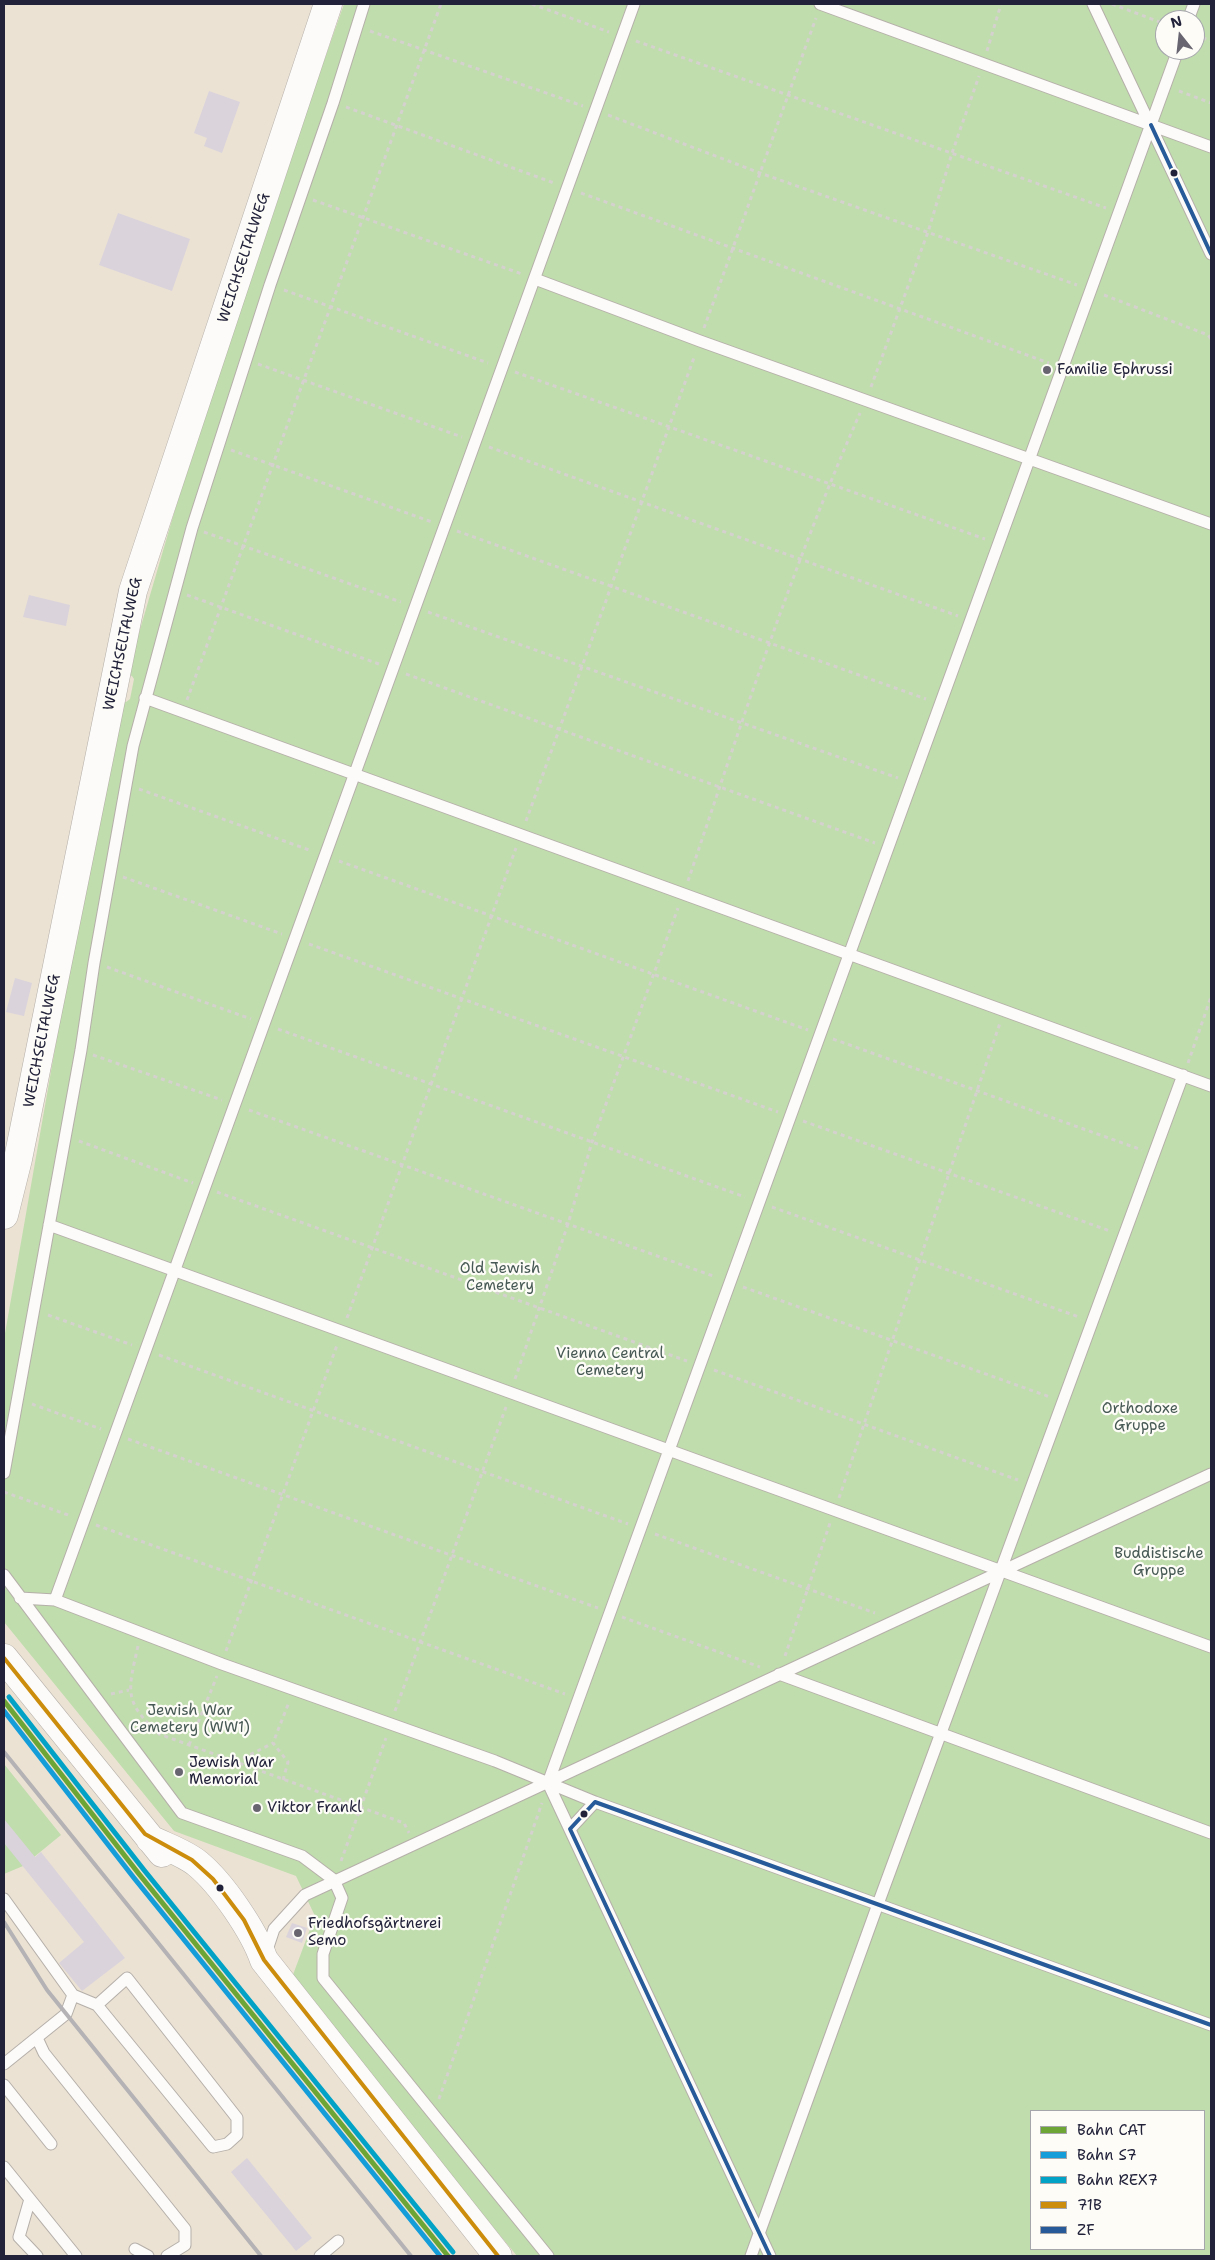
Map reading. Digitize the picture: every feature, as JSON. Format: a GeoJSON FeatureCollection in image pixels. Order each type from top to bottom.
{"type":"FeatureCollection","features":[{"type":"Feature","properties":{"kind":"main road","name":"WEICHSELTALWEG"},"geometry":{"type":"LineString","coordinates":[[4,1215],[18,1158],[133,591],[328,4]]}},
{"type":"Feature","properties":{"kind":"main road"},"geometry":{"type":"LineString","coordinates":[[4,1658],[150,1839],[190,1859],[205,1871],[246,1923],[264,1960],[498,2256]]}},
{"type":"Feature","properties":{"kind":"lane"},"geometry":{"type":"LineString","coordinates":[[4,1473],[81,1050],[94,962],[126,784],[145,698],[192,528],[270,285],[333,103],[364,4]]}},
{"type":"Feature","properties":{"kind":"lane"},"geometry":{"type":"LineString","coordinates":[[55,1600],[634,4]]}},
{"type":"Feature","properties":{"kind":"lane"},"geometry":{"type":"LineString","coordinates":[[820,4],[1211,147]]}},
{"type":"Feature","properties":{"kind":"lane"},"geometry":{"type":"LineString","coordinates":[[1093,4],[1211,254]]}},
{"type":"Feature","properties":{"kind":"lane"},"geometry":{"type":"LineString","coordinates":[[770,2256],[548,1783],[702,1366],[730,1282],[761,1203],[1174,60]]}},
{"type":"Feature","properties":{"kind":"lane"},"geometry":{"type":"LineString","coordinates":[[535,279],[700,341],[1211,524]]}},
{"type":"Feature","properties":{"kind":"lane"},"geometry":{"type":"LineString","coordinates":[[145,698],[355,774],[521,837],[851,954],[1211,1086]]}},
{"type":"Feature","properties":{"kind":"lane"},"geometry":{"type":"LineString","coordinates":[[752,2256],[878,1904],[1183,1075]]}},
{"type":"Feature","properties":{"kind":"lane"},"geometry":{"type":"LineString","coordinates":[[49,1226],[1211,1647]]}},
{"type":"Feature","properties":{"kind":"lane"},"geometry":{"type":"LineString","coordinates":[[264,1960],[274,1929],[305,1895],[334,1880],[548,1783],[1001,1570],[1211,1474]]}},
{"type":"Feature","properties":{"kind":"lane"},"geometry":{"type":"LineString","coordinates":[[4,1575],[182,1813],[302,1856],[334,1880],[342,1898],[323,1954],[323,1978],[548,2256]]}},
{"type":"Feature","properties":{"kind":"lane"},"geometry":{"type":"LineString","coordinates":[[20,1598],[55,1600],[222,1664],[495,1761],[595,1802],[1211,2025]]}},
{"type":"Feature","properties":{"kind":"lane"},"geometry":{"type":"LineString","coordinates":[[779,1674],[1211,1833]]}},
{"type":"Feature","properties":{"kind":"lane"},"geometry":{"type":"LineString","coordinates":[[570,1829],[595,1802]]}},
{"type":"Feature","properties":{"kind":"lane"},"geometry":{"type":"LineString","coordinates":[[4,1899],[74,1995],[97,2005],[212,2147],[227,2144],[237,2134],[236,2118],[127,1978],[97,2005]]}},
{"type":"Feature","properties":{"kind":"lane"},"geometry":{"type":"LineString","coordinates":[[4,2064],[66,2014],[74,1995]]}},
{"type":"Feature","properties":{"kind":"lane"},"geometry":{"type":"LineString","coordinates":[[37,2038],[44,2053],[185,2229],[185,2245],[167,2256]]}},
{"type":"Feature","properties":{"kind":"lane"},"geometry":{"type":"LineString","coordinates":[[4,2085],[51,2144]]}},
{"type":"Feature","properties":{"kind":"lane"},"geometry":{"type":"LineString","coordinates":[[4,2167],[76,2256]]}},
{"type":"Feature","properties":{"kind":"lane"},"geometry":{"type":"LineString","coordinates":[[30,2199],[19,2237],[38,2256]]}},
{"type":"Feature","properties":{"kind":"lane"},"geometry":{"type":"LineString","coordinates":[[320,2256],[338,2241]]}},
{"type":"Feature","properties":{"kind":"lane"},"geometry":{"type":"LineString","coordinates":[[135,2249],[148,2256]]}},
{"type":"Feature","properties":{"kind":"path"},"geometry":{"type":"LineString","coordinates":[[183,712],[441,4]]}},
{"type":"Feature","properties":{"kind":"path"},"geometry":{"type":"LineString","coordinates":[[532,4],[1120,212]]}},
{"type":"Feature","properties":{"kind":"path"},"geometry":{"type":"LineString","coordinates":[[334,1880],[511,1392],[538,1307],[568,1224],[592,1142],[652,974],[683,894],[740,722],[800,559],[829,484],[866,400],[928,232],[952,153],[1002,4]]}},
{"type":"Feature","properties":{"kind":"path"},"geometry":{"type":"LineString","coordinates":[[1112,4],[1155,20]]}},
{"type":"Feature","properties":{"kind":"path"},"geometry":{"type":"LineString","coordinates":[[356,26],[596,110],[760,172],[1092,290],[1208,336],[1211,339]]}},
{"type":"Feature","properties":{"kind":"path"},"geometry":{"type":"LineString","coordinates":[[1165,86],[1211,103]]}},
{"type":"Feature","properties":{"kind":"path"},"geometry":{"type":"LineString","coordinates":[[333,103],[1063,369]]}},
{"type":"Feature","properties":{"kind":"path"},"geometry":{"type":"LineString","coordinates":[[301,195],[535,279]]}},
{"type":"Feature","properties":{"kind":"path"},"geometry":{"type":"LineString","coordinates":[[270,285],[1000,544]]}},
{"type":"Feature","properties":{"kind":"path"},"geometry":{"type":"LineString","coordinates":[[246,359],[303,382],[972,621]]}},
{"type":"Feature","properties":{"kind":"path"},"geometry":{"type":"LineString","coordinates":[[218,446],[273,464],[942,705]]}},
{"type":"Feature","properties":{"kind":"path"},"geometry":{"type":"LineString","coordinates":[[192,528],[913,784]]}},
{"type":"Feature","properties":{"kind":"path"},"geometry":{"type":"LineString","coordinates":[[175,590],[890,848]]}},
{"type":"Feature","properties":{"kind":"path"},"geometry":{"type":"LineString","coordinates":[[126,784],[1154,1155]]}},
{"type":"Feature","properties":{"kind":"path"},"geometry":{"type":"LineString","coordinates":[[110,873],[1124,1236]]}},
{"type":"Feature","properties":{"kind":"path"},"geometry":{"type":"LineString","coordinates":[[94,962],[1093,1321]]}},
{"type":"Feature","properties":{"kind":"path"},"geometry":{"type":"LineString","coordinates":[[1183,1075],[1211,997]]}},
{"type":"Feature","properties":{"kind":"path"},"geometry":{"type":"LineString","coordinates":[[17,1399],[779,1674],[806,1588],[866,1425],[979,1092],[1004,1010]]}},
{"type":"Feature","properties":{"kind":"path"},"geometry":{"type":"LineString","coordinates":[[81,1050],[1063,1402]]}},
{"type":"Feature","properties":{"kind":"path"},"geometry":{"type":"LineString","coordinates":[[64,1136],[1032,1486]]}},
{"type":"Feature","properties":{"kind":"path"},"geometry":{"type":"LineString","coordinates":[[33,1310],[895,1620]]}},
{"type":"Feature","properties":{"kind":"path"},"geometry":{"type":"LineString","coordinates":[[4,1492],[580,1699]]}},
{"type":"Feature","properties":{"kind":"path"},"geometry":{"type":"LineString","coordinates":[[141,1633],[130,1690],[134,1707],[142,1718],[159,1734],[404,1823],[414,1844]]}},
{"type":"Feature","properties":{"kind":"path"},"geometry":{"type":"LineString","coordinates":[[188,1745],[222,1664]]}},
{"type":"Feature","properties":{"kind":"path"},"geometry":{"type":"LineString","coordinates":[[236,1762],[273,1743],[293,1689]]}},
{"type":"Feature","properties":{"kind":"path"},"geometry":{"type":"LineString","coordinates":[[273,1743],[288,1762],[283,1780]]}},
{"type":"Feature","properties":{"kind":"path"},"geometry":{"type":"LineString","coordinates":[[433,2115],[548,1783]]}},
{"type":"Feature","properties":{"kind":"green space","name":"Old Jewish Cemetery"},"geometry":{"type":"Polygon","coordinates":[[[344,4],[1211,4],[1211,2256],[517,2256],[291,1980],[315,1916],[296,1876],[174,1831],[4,1622],[4,1339],[102,781],[120,700],[126,702],[130,699],[134,679],[127,674],[184,479],[248,278],[344,4]]]}},
{"type":"Feature","properties":{"kind":"green space"},"geometry":{"type":"Polygon","coordinates":[[[4,1764],[61,1835],[23,1866],[4,1874],[4,1764]]]}},
{"type":"Feature","properties":{"kind":"building"},"geometry":{"type":"Polygon","coordinates":[[[209,91],[240,102],[222,153],[204,146],[207,138],[194,133],[209,91]]]}},
{"type":"Feature","properties":{"kind":"building"},"geometry":{"type":"Polygon","coordinates":[[[118,213],[190,239],[172,291],[99,265],[118,213]]]}},
{"type":"Feature","properties":{"kind":"building"},"geometry":{"type":"Polygon","coordinates":[[[29,595],[70,605],[66,626],[23,617],[29,595]]]}},
{"type":"Feature","properties":{"kind":"building"},"geometry":{"type":"Polygon","coordinates":[[[15,978],[32,983],[24,1016],[6,1012],[15,978]]]}},
{"type":"Feature","properties":{"kind":"building"},"geometry":{"type":"Polygon","coordinates":[[[4,1819],[35,1857],[41,1852],[125,1958],[82,1991],[59,1963],[84,1942],[4,1843],[4,1819]]]}},
{"type":"Feature","properties":{"kind":"building","name":"Friedhofsgärtnerei Semo"},"geometry":{"type":"Polygon","coordinates":[[[292,1923],[307,1928],[302,1943],[286,1937],[292,1923]]]}},
{"type":"Feature","properties":{"kind":"building"},"geometry":{"type":"Polygon","coordinates":[[[247,2158],[312,2238],[296,2251],[231,2172],[247,2158]]]}},
{"type":"Feature","properties":{"kind":"railway"},"geometry":{"type":"LineString","coordinates":[[4,1752],[411,2256]]}},
{"type":"Feature","properties":{"kind":"railway"},"geometry":{"type":"LineString","coordinates":[[4,1922],[47,1990],[261,2256]]}},
{"type":"Feature","properties":{"kind":"rail line","name":"REX7"},"geometry":{"type":"LineString","coordinates":[[9,1697],[144,1870],[453,2252]]}},
{"type":"Feature","properties":{"kind":"rail line","name":"CAT"},"geometry":{"type":"LineString","coordinates":[[4,1701],[139,1874],[448,2256]]}},
{"type":"Feature","properties":{"kind":"rail line","name":"S7"},"geometry":{"type":"LineString","coordinates":[[4,1711],[134,1878],[440,2256]]}},
{"type":"Feature","properties":{"kind":"transit line","name":"ZF"},"geometry":{"type":"LineString","coordinates":[[1151,125],[1211,254]]}},
{"type":"Feature","properties":{"kind":"transit line","name":"71B"},"geometry":{"type":"LineString","coordinates":[[4,1658],[145,1834],[192,1860],[213,1879],[244,1920],[264,1960],[498,2256]]}},
{"type":"Feature","properties":{"kind":"transit line","name":"ZF"},"geometry":{"type":"LineString","coordinates":[[770,2256],[570,1829],[595,1802],[1211,2025]]}},
{"type":"Feature","properties":{"kind":"place","name":"Familie Ephrussi"},"geometry":{"type":"Point","coordinates":[1047,370]}},
{"type":"Feature","properties":{"kind":"place","name":"Jewish War Memorial"},"geometry":{"type":"Point","coordinates":[179,1772]}},
{"type":"Feature","properties":{"kind":"place","name":"Viktor Frankl"},"geometry":{"type":"Point","coordinates":[257,1808]}},
{"type":"Feature","properties":{"kind":"place","name":"Friedhofsgärtnerei Semo"},"geometry":{"type":"Point","coordinates":[298,1933]}},
{"type":"Feature","properties":{"kind":"park label","name":"Vienna Central Cemetery"},"geometry":{"type":"Point","coordinates":[610,1362]}},
{"type":"Feature","properties":{"kind":"park label","name":"Orthodoxe Gruppe"},"geometry":{"type":"Point","coordinates":[1140,1418]}},
{"type":"Feature","properties":{"kind":"park label","name":"Buddistische Gruppe"},"geometry":{"type":"Point","coordinates":[1159,1562]}},
{"type":"Feature","properties":{"kind":"park label","name":"Jewish War Cemetery (WW1)"},"geometry":{"type":"Point","coordinates":[190,1720]}}]}
